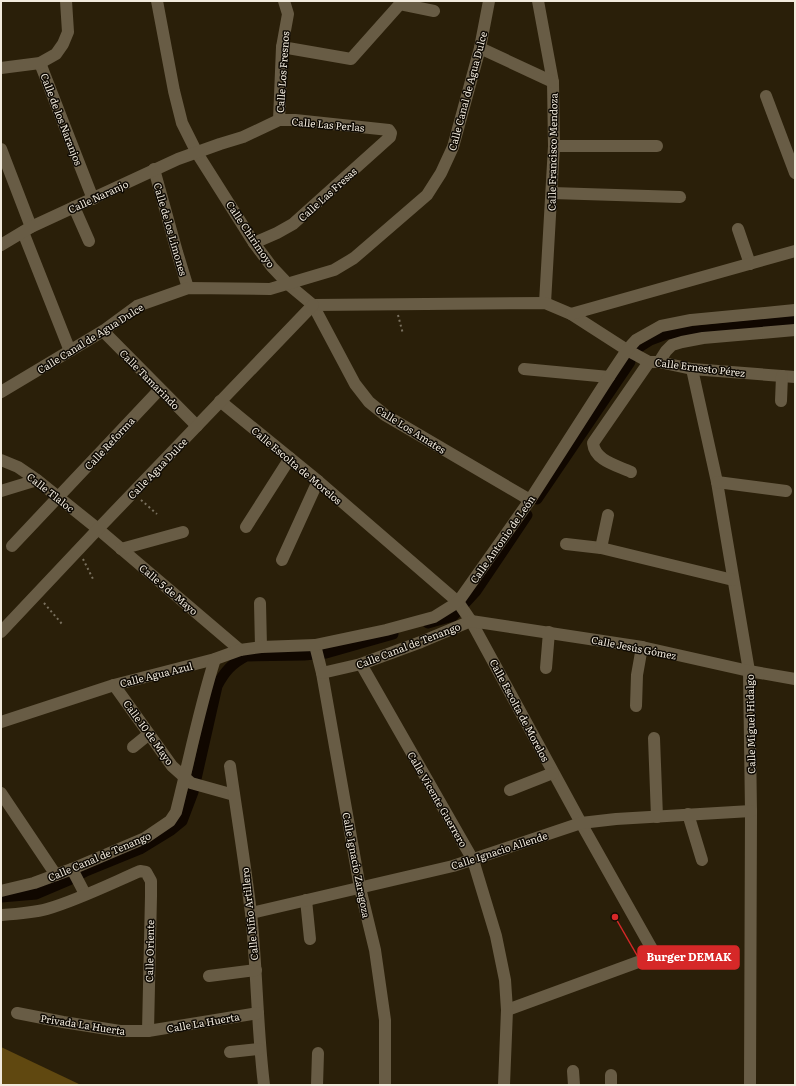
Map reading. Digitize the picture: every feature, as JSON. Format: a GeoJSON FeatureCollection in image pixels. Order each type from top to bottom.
{"type":"FeatureCollection","features":[{"type":"Feature","properties":{"kind":"street","name":"Calle de los Naranjos"},"geometry":{"type":"LineString","coordinates":[[66,1],[68,32],[66,38],[56,54],[40,63],[93,199]]}},
{"type":"Feature","properties":{"kind":"street","name":"Calle Chirimoyo"},"geometry":{"type":"LineString","coordinates":[[157,1],[174,91],[182,123],[197,153],[254,242],[272,267],[289,285],[313,305]]}},
{"type":"Feature","properties":{"kind":"street","name":"Calle Los Fresnos"},"geometry":{"type":"LineString","coordinates":[[279,120],[282,47],[288,14],[284,1]]}},
{"type":"Feature","properties":{"kind":"street","name":"Calle Canal de Agua Dulce"},"geometry":{"type":"LineString","coordinates":[[1,392],[103,331],[137,306],[188,288],[270,289],[289,285],[334,270],[354,258],[427,195],[441,173],[453,147],[480,48],[489,1]]}},
{"type":"Feature","properties":{"kind":"street","name":"Calle Francisco Mendoza"},"geometry":{"type":"LineString","coordinates":[[538,1],[553,82],[554,146],[546,303]]}},
{"type":"Feature","properties":{"kind":"street"},"geometry":{"type":"LineString","coordinates":[[282,47],[351,59],[400,4],[434,11]]}},
{"type":"Feature","properties":{"kind":"street"},"geometry":{"type":"LineString","coordinates":[[480,48],[553,82]]}},
{"type":"Feature","properties":{"kind":"street"},"geometry":{"type":"LineString","coordinates":[[1,68],[40,63]]}},
{"type":"Feature","properties":{"kind":"street"},"geometry":{"type":"LineString","coordinates":[[766,96],[795,173]]}},
{"type":"Feature","properties":{"kind":"street","name":"Calle Las Perlas"},"geometry":{"type":"LineString","coordinates":[[197,153],[243,137],[279,120],[295,120],[386,129],[392,133]]}},
{"type":"Feature","properties":{"kind":"street","name":"Calle Las Fresas"},"geometry":{"type":"LineString","coordinates":[[254,242],[277,234],[293,224],[390,138],[392,133]]}},
{"type":"Feature","properties":{"kind":"street"},"geometry":{"type":"LineString","coordinates":[[554,146],[657,146]]}},
{"type":"Feature","properties":{"kind":"street"},"geometry":{"type":"LineString","coordinates":[[1,150],[70,351]]}},
{"type":"Feature","properties":{"kind":"street","name":"Calle Naranjo"},"geometry":{"type":"LineString","coordinates":[[1,246],[27,229],[178,159],[197,153]]}},
{"type":"Feature","properties":{"kind":"street","name":"Calle de los Limones"},"geometry":{"type":"LineString","coordinates":[[154,170],[188,288]]}},
{"type":"Feature","properties":{"kind":"street"},"geometry":{"type":"LineString","coordinates":[[552,193],[680,197]]}},
{"type":"Feature","properties":{"kind":"street"},"geometry":{"type":"LineString","coordinates":[[74,207],[88,241]]}},
{"type":"Feature","properties":{"kind":"street"},"geometry":{"type":"LineString","coordinates":[[738,229],[750,264]]}},
{"type":"Feature","properties":{"kind":"street"},"geometry":{"type":"LineString","coordinates":[[571,314],[795,251]]}},
{"type":"Feature","properties":{"kind":"street"},"geometry":{"type":"LineString","coordinates":[[313,305],[546,303]]}},
{"type":"Feature","properties":{"kind":"street","name":"Calle Ernesto Pérez"},"geometry":{"type":"LineString","coordinates":[[546,303],[571,314],[643,358],[692,368],[795,377]]}},
{"type":"Feature","properties":{"kind":"street","name":"Calle Agua Dulce"},"geometry":{"type":"LineString","coordinates":[[1,632],[313,305]]}},
{"type":"Feature","properties":{"kind":"street","name":"Calle Los Amates"},"geometry":{"type":"LineString","coordinates":[[313,305],[355,384],[369,402],[385,415],[530,500]]}},
{"type":"Feature","properties":{"kind":"street"},"geometry":{"type":"LineString","coordinates":[[643,358],[636,340],[661,326],[691,320],[795,310]]}},
{"type":"Feature","properties":{"kind":"street"},"geometry":{"type":"LineString","coordinates":[[631,472],[602,460],[594,449],[593,442],[643,358],[666,351],[672,345],[703,338],[795,330]]}},
{"type":"Feature","properties":{"kind":"street","name":"Calle Tamarindo"},"geometry":{"type":"LineString","coordinates":[[103,331],[197,426]]}},
{"type":"Feature","properties":{"kind":"street","name":"Calle Antonio de León"},"geometry":{"type":"LineString","coordinates":[[316,649],[434,617],[465,611],[530,500],[609,378],[643,358]]}},
{"type":"Feature","properties":{"kind":"street","name":"Calle Miguel Hidalgo"},"geometry":{"type":"LineString","coordinates":[[692,368],[717,482],[749,671],[751,811],[750,1085]]}},
{"type":"Feature","properties":{"kind":"street"},"geometry":{"type":"LineString","coordinates":[[524,369],[609,378]]}},
{"type":"Feature","properties":{"kind":"street"},"geometry":{"type":"LineString","coordinates":[[781,401],[782,376]]}},
{"type":"Feature","properties":{"kind":"street","name":"Calle Reforma"},"geometry":{"type":"LineString","coordinates":[[12,546],[160,389]]}},
{"type":"Feature","properties":{"kind":"street","name":"Calle Escolta de Morelos"},"geometry":{"type":"LineString","coordinates":[[220,401],[318,481],[465,611],[652,949],[653,955],[649,958],[507,1010]]}},
{"type":"Feature","properties":{"kind":"street"},"geometry":{"type":"LineString","coordinates":[[246,527],[290,458]]}},
{"type":"Feature","properties":{"kind":"street","name":"Calle Tlaloc"},"geometry":{"type":"LineString","coordinates":[[1,460],[18,467],[37,480],[98,529]]}},
{"type":"Feature","properties":{"kind":"street"},"geometry":{"type":"LineString","coordinates":[[1,491],[37,480]]}},
{"type":"Feature","properties":{"kind":"street"},"geometry":{"type":"LineString","coordinates":[[282,560],[318,481]]}},
{"type":"Feature","properties":{"kind":"street"},"geometry":{"type":"LineString","coordinates":[[717,482],[786,491]]}},
{"type":"Feature","properties":{"kind":"street"},"geometry":{"type":"LineString","coordinates":[[601,548],[608,515]]}},
{"type":"Feature","properties":{"kind":"street","name":"Calle 5 de Mayo"},"geometry":{"type":"LineString","coordinates":[[98,529],[240,650]]}},
{"type":"Feature","properties":{"kind":"street"},"geometry":{"type":"LineString","coordinates":[[121,549],[183,532]]}},
{"type":"Feature","properties":{"kind":"street"},"geometry":{"type":"LineString","coordinates":[[566,544],[601,548],[733,580]]}},
{"type":"Feature","properties":{"kind":"street"},"geometry":{"type":"LineString","coordinates":[[260,604],[262,647]]}},
{"type":"Feature","properties":{"kind":"street","name":"Calle Jesús Gómez"},"geometry":{"type":"LineString","coordinates":[[465,611],[549,632],[642,647],[749,671],[795,679]]}},
{"type":"Feature","properties":{"kind":"street","name":"Calle Canal de Tenango"},"geometry":{"type":"LineString","coordinates":[[321,670],[362,664],[421,642],[465,611]]}},
{"type":"Feature","properties":{"kind":"street"},"geometry":{"type":"LineString","coordinates":[[546,668],[549,632]]}},
{"type":"Feature","properties":{"kind":"street","name":"Calle Agua Azul"},"geometry":{"type":"LineString","coordinates":[[1,722],[114,685],[215,659],[240,650],[262,647],[316,649]]}},
{"type":"Feature","properties":{"kind":"street"},"geometry":{"type":"LineString","coordinates":[[636,706],[637,675],[642,647]]}},
{"type":"Feature","properties":{"kind":"street","name":"Calle Ignacio Zaragoza"},"geometry":{"type":"LineString","coordinates":[[316,649],[360,888],[375,950],[385,1020],[385,1085]]}},
{"type":"Feature","properties":{"kind":"street","name":"Calle Canal de Tenango"},"geometry":{"type":"LineString","coordinates":[[1,915],[22,914],[45,910],[74,900],[78,881],[162,828],[170,821],[193,783],[195,729],[215,659]]}},
{"type":"Feature","properties":{"kind":"street","name":"Calle Vicente Guerrero"},"geometry":{"type":"LineString","coordinates":[[362,664],[473,860],[496,936],[505,980],[507,1010],[504,1085]]}},
{"type":"Feature","properties":{"kind":"street","name":"Calle 10 de Mayo"},"geometry":{"type":"LineString","coordinates":[[114,685],[172,766],[193,783]]}},
{"type":"Feature","properties":{"kind":"street"},"geometry":{"type":"LineString","coordinates":[[133,747],[149,734]]}},
{"type":"Feature","properties":{"kind":"street"},"geometry":{"type":"LineString","coordinates":[[654,738],[657,817]]}},
{"type":"Feature","properties":{"kind":"street"},"geometry":{"type":"LineString","coordinates":[[193,783],[234,795],[230,766]]}},
{"type":"Feature","properties":{"kind":"street"},"geometry":{"type":"LineString","coordinates":[[510,790],[554,773]]}},
{"type":"Feature","properties":{"kind":"street"},"geometry":{"type":"LineString","coordinates":[[1,793],[56,874]]}},
{"type":"Feature","properties":{"kind":"street","name":"Calle Niño Artillero"},"geometry":{"type":"LineString","coordinates":[[234,795],[251,913],[256,970],[259,1049],[264,1085]]}},
{"type":"Feature","properties":{"kind":"street","name":"Calle Ignacio Allende"},"geometry":{"type":"LineString","coordinates":[[251,913],[453,866],[581,823],[616,819],[751,811]]}},
{"type":"Feature","properties":{"kind":"street"},"geometry":{"type":"LineString","coordinates":[[688,814],[702,860]]}},
{"type":"Feature","properties":{"kind":"street","name":"Calle Canal de Tenango"},"geometry":{"type":"LineString","coordinates":[[1,891],[34,883],[56,874],[78,881],[140,871],[146,872]]}},
{"type":"Feature","properties":{"kind":"street","name":"Calle Oriente"},"geometry":{"type":"LineString","coordinates":[[146,872],[151,881],[148,1031]]}},
{"type":"Feature","properties":{"kind":"street"},"geometry":{"type":"LineString","coordinates":[[306,900],[310,939]]}},
{"type":"Feature","properties":{"kind":"street"},"geometry":{"type":"LineString","coordinates":[[209,976],[256,970]]}},
{"type":"Feature","properties":{"kind":"street","name":"Privada La Huerta"},"geometry":{"type":"LineString","coordinates":[[17,1013],[120,1031],[148,1031]]}},
{"type":"Feature","properties":{"kind":"street","name":"Calle La Huerta"},"geometry":{"type":"LineString","coordinates":[[148,1031],[258,1013]]}},
{"type":"Feature","properties":{"kind":"street"},"geometry":{"type":"LineString","coordinates":[[230,1052],[259,1049]]}},
{"type":"Feature","properties":{"kind":"street"},"geometry":{"type":"LineString","coordinates":[[317,1085],[318,1053]]}},
{"type":"Feature","properties":{"kind":"street"},"geometry":{"type":"LineString","coordinates":[[573,1071],[574,1085]]}},
{"type":"Feature","properties":{"kind":"path"},"geometry":{"type":"LineString","coordinates":[[395,304],[403,334]]}},
{"type":"Feature","properties":{"kind":"path"},"geometry":{"type":"LineString","coordinates":[[133,493],[156,514]]}},
{"type":"Feature","properties":{"kind":"path"},"geometry":{"type":"LineString","coordinates":[[79,549],[94,581]]}},
{"type":"Feature","properties":{"kind":"path"},"geometry":{"type":"LineString","coordinates":[[36,594],[62,624]]}},
{"type":"Feature","properties":{"kind":"shaded area"},"geometry":{"type":"Polygon","coordinates":[[[1,1047],[81,1085],[1,1085],[1,1047]]]}},
{"type":"Feature","properties":{"kind":"waterway"},"geometry":{"type":"LineString","coordinates":[[639,347],[650,340],[666,334],[795,321]]}},
{"type":"Feature","properties":{"kind":"waterway"},"geometry":{"type":"LineString","coordinates":[[537,499],[630,362]]}},
{"type":"Feature","properties":{"kind":"waterway"},"geometry":{"type":"LineString","coordinates":[[428,623],[453,616],[476,591],[527,515]]}},
{"type":"Feature","properties":{"kind":"waterway"},"geometry":{"type":"LineString","coordinates":[[1,897],[36,894],[86,871],[140,849],[171,830],[182,821],[193,792],[217,686],[226,672],[237,662],[246,656],[326,653],[393,634]]}},
{"type":"Feature","properties":{"kind":"place","name":"Burger DEMAK"},"geometry":{"type":"Point","coordinates":[615,917]}}]}
